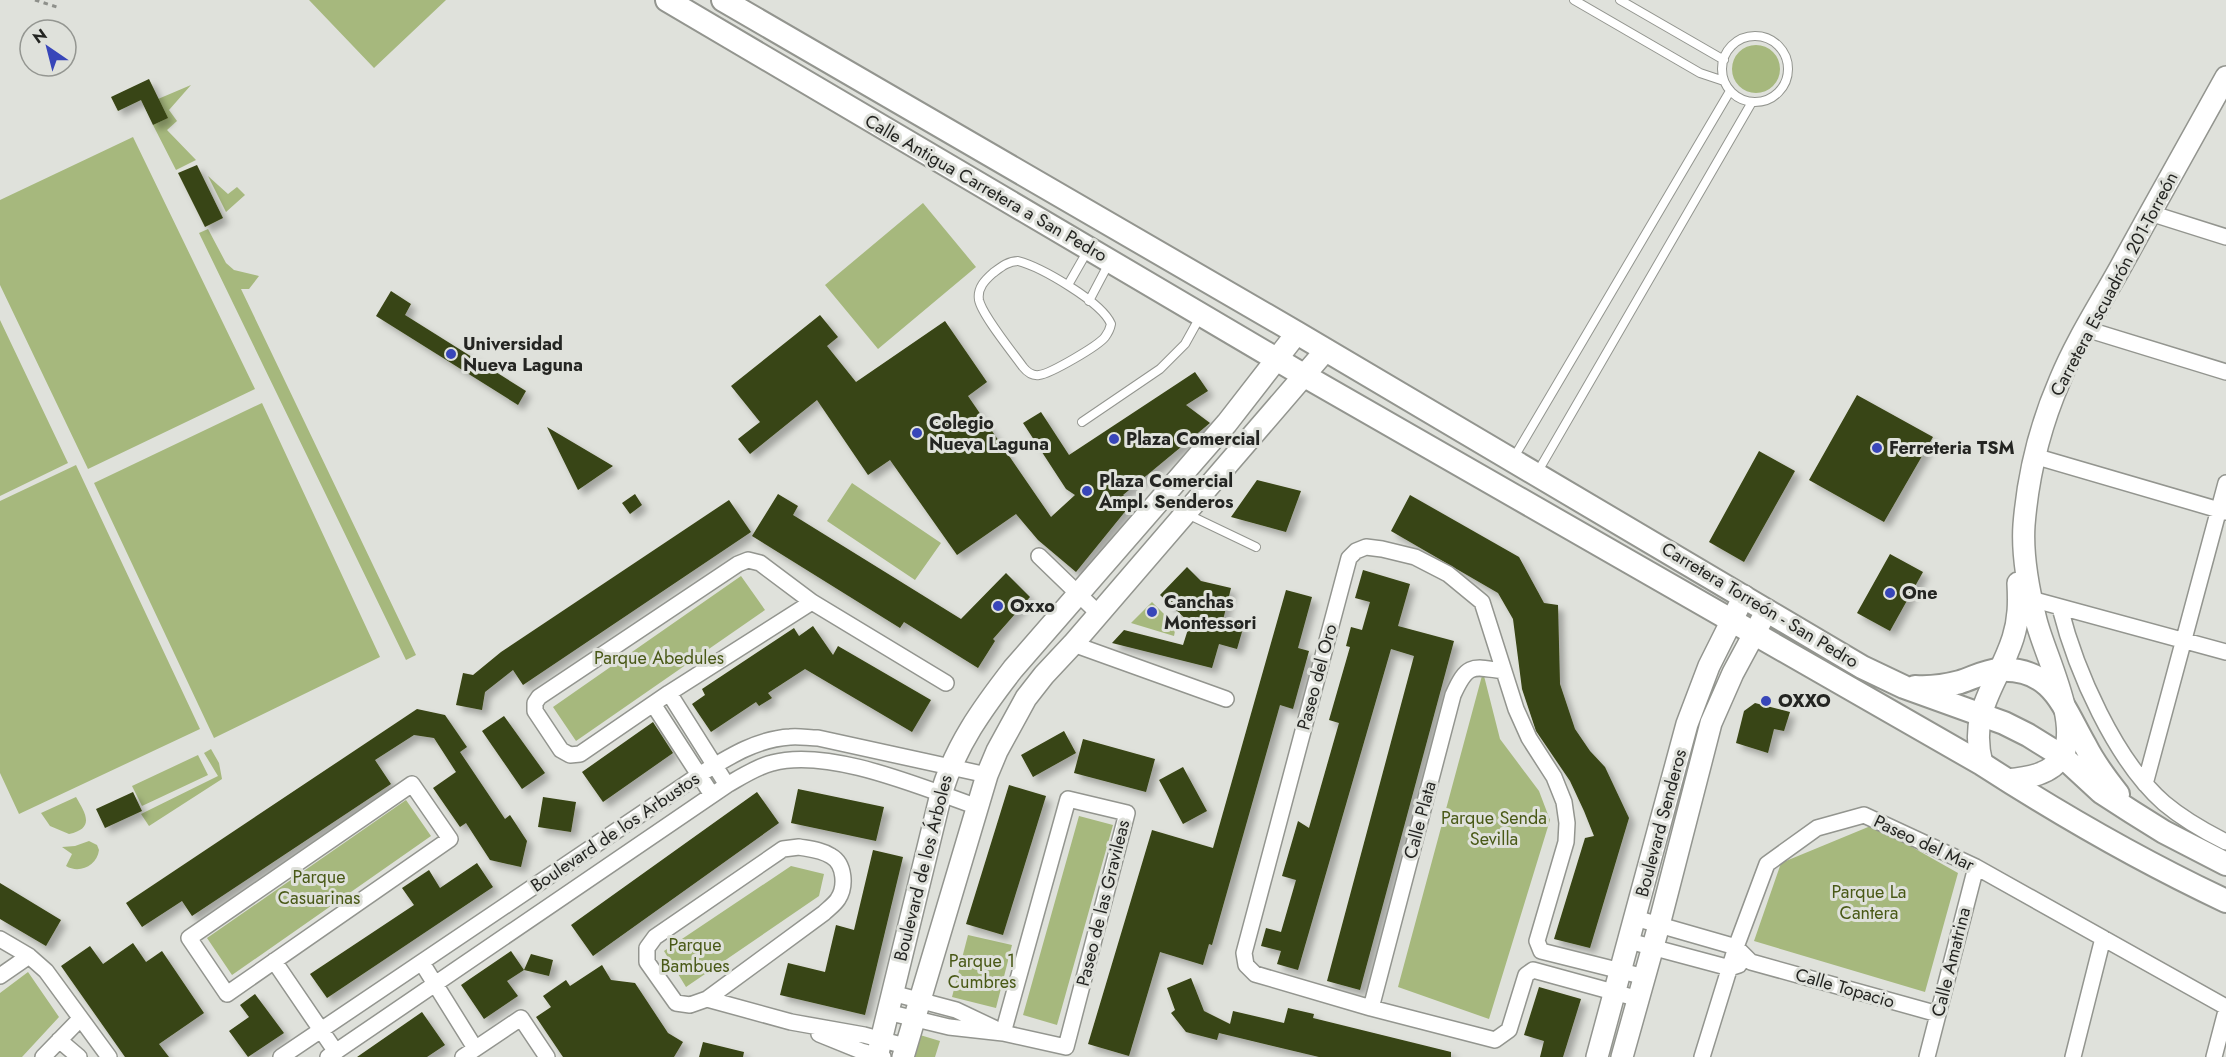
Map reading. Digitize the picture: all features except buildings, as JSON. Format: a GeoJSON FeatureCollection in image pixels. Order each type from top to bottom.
{"type":"FeatureCollection","features":[{"type":"Feature","properties":{"kind":"main road","name":"Calle Antigua Carretera a San Pedro"},"geometry":{"type":"LineString","coordinates":[[667,0],[1305,376]]}},
{"type":"Feature","properties":{"kind":"main road","name":"Calle Antigua Carretera a San Pedro"},"geometry":{"type":"LineString","coordinates":[[723,0],[1297,333]]}},
{"type":"Feature","properties":{"kind":"main road","name":"Carretera Escuadrón 201-Torreón"},"geometry":{"type":"LineString","coordinates":[[2023,538],[2034,456],[2061,378],[2150,213],[2221,97],[2226,76]]}},
{"type":"Feature","properties":{"kind":"main road","name":"Carretera Torreón - San Pedro"},"geometry":{"type":"LineString","coordinates":[[1297,333],[1862,667],[1904,687],[2028,735],[2062,756],[2102,792],[2132,812],[2164,832],[2226,864]]}},
{"type":"Feature","properties":{"kind":"main road","name":"Boulevard de los Árboles"},"geometry":{"type":"LineString","coordinates":[[879,1052],[941,794],[950,766],[982,709],[1013,669],[1227,423],[1297,333]]}},
{"type":"Feature","properties":{"kind":"main road","name":"Boulevard de los Árboles"},"geometry":{"type":"LineString","coordinates":[[904,1052],[987,775],[1008,728],[1026,698],[1326,350]]}},
{"type":"Feature","properties":{"kind":"main road","name":"Carretera Torreón - San Pedro"},"geometry":{"type":"LineString","coordinates":[[1305,376],[1982,764],[2076,823],[2139,858],[2226,901]]}},
{"type":"Feature","properties":{"kind":"main road"},"geometry":{"type":"LineString","coordinates":[[2007,780],[2038,774],[2052,766],[2062,756],[2068,729],[2065,708],[2044,649],[2031,598],[2023,538]]}},
{"type":"Feature","properties":{"kind":"main road"},"geometry":{"type":"LineString","coordinates":[[1982,764],[1977,736],[1986,699],[2011,644],[2018,619],[2019,561],[2023,538]]}},
{"type":"Feature","properties":{"kind":"main road","name":"Boulevard Senderos"},"geometry":{"type":"LineString","coordinates":[[1597,1057],[1687,724],[1709,666],[1744,596]]}},
{"type":"Feature","properties":{"kind":"main road","name":"Boulevard Senderos"},"geometry":{"type":"LineString","coordinates":[[1622,1057],[1711,723],[1732,673],[1767,610]]}},
{"type":"Feature","properties":{"kind":"main road"},"geometry":{"type":"LineString","coordinates":[[1904,687],[1947,685],[1982,673],[1999,670],[2024,672],[2036,677],[2056,691],[2089,753],[2132,812]]}},
{"type":"Feature","properties":{"kind":"street"},"geometry":{"type":"LineString","coordinates":[[2150,213],[2226,237]]}},
{"type":"Feature","properties":{"kind":"street"},"geometry":{"type":"LineString","coordinates":[[2086,329],[2226,372]]}},
{"type":"Feature","properties":{"kind":"street"},"geometry":{"type":"LineString","coordinates":[[2034,456],[2222,511]]}},
{"type":"Feature","properties":{"kind":"street"},"geometry":{"type":"LineString","coordinates":[[2145,784],[2183,641],[2222,511],[2226,483]]}},
{"type":"Feature","properties":{"kind":"street","name":"Paseo del Oro"},"geometry":{"type":"LineString","coordinates":[[1638,999],[1533,970],[1526,975],[1509,1030],[1495,1040],[1371,1008],[1255,974],[1246,965],[1244,952],[1349,558],[1356,551],[1366,547],[1415,557],[1448,574],[1482,602],[1516,709],[1528,738],[1554,777],[1564,802],[1567,823],[1566,842],[1537,940],[1538,946],[1541,951],[1645,977]]}},
{"type":"Feature","properties":{"kind":"street"},"geometry":{"type":"LineString","coordinates":[[1039,556],[1099,614]]}},
{"type":"Feature","properties":{"kind":"street"},"geometry":{"type":"LineString","coordinates":[[812,602],[652,704],[580,754],[570,755],[561,750],[535,711],[535,703],[539,697],[738,564],[748,561],[760,563],[812,602],[946,683]]}},
{"type":"Feature","properties":{"kind":"street"},"geometry":{"type":"LineString","coordinates":[[2031,598],[2060,608],[2226,652]]}},
{"type":"Feature","properties":{"kind":"street"},"geometry":{"type":"LineString","coordinates":[[2060,608],[2080,671],[2124,755],[2145,784],[2164,803],[2188,821],[2226,842]]}},
{"type":"Feature","properties":{"kind":"street"},"geometry":{"type":"LineString","coordinates":[[1073,644],[1226,699]]}},
{"type":"Feature","properties":{"kind":"street","name":"Calle Plata"},"geometry":{"type":"LineString","coordinates":[[1371,1008],[1453,695],[1464,674],[1473,668],[1503,671]]}},
{"type":"Feature","properties":{"kind":"street"},"geometry":{"type":"LineString","coordinates":[[669,693],[727,785]]}},
{"type":"Feature","properties":{"kind":"street"},"geometry":{"type":"LineString","coordinates":[[652,704],[712,795]]}},
{"type":"Feature","properties":{"kind":"street","name":"Boulevard de los Arbustos"},"geometry":{"type":"LineString","coordinates":[[281,1057],[699,775],[749,747],[789,737],[818,738],[987,775]]}},
{"type":"Feature","properties":{"kind":"street","name":"Boulevard de los Arbustos"},"geometry":{"type":"LineString","coordinates":[[332,1054],[727,785],[772,763],[810,759],[847,765],[978,807]]}},
{"type":"Feature","properties":{"kind":"street"},"geometry":{"type":"LineString","coordinates":[[412,784],[450,839],[274,961],[227,994],[189,938],[412,784]]}},
{"type":"Feature","properties":{"kind":"street","name":"Paseo de las Gravileas"},"geometry":{"type":"LineString","coordinates":[[890,1003],[916,1010],[949,1027],[1003,1033],[1066,1047],[1127,813],[1068,800],[1003,1033]]}},
{"type":"Feature","properties":{"kind":"street","name":"Paseo del Mar"},"geometry":{"type":"LineString","coordinates":[[1702,1057],[1736,947],[1767,864],[1817,828],[1864,815],[1976,867],[2226,1007]]}},
{"type":"Feature","properties":{"kind":"street"},"geometry":{"type":"LineString","coordinates":[[707,999],[824,913],[838,899],[843,880],[842,869],[833,857],[818,850],[799,847],[783,849],[655,937],[647,948],[647,962],[676,1002],[690,1005],[707,999],[791,1022],[879,1052],[904,1052]]}},
{"type":"Feature","properties":{"kind":"street","name":"Calle Amatrina"},"geometry":{"type":"LineString","coordinates":[[1927,1057],[1976,867]]}},
{"type":"Feature","properties":{"kind":"street","name":"Calle Topacio"},"geometry":{"type":"LineString","coordinates":[[1635,918],[1736,947],[1751,962],[1938,1014]]}},
{"type":"Feature","properties":{"kind":"street"},"geometry":{"type":"LineString","coordinates":[[2073,1057],[2103,938]]}},
{"type":"Feature","properties":{"kind":"street"},"geometry":{"type":"LineString","coordinates":[[0,939],[29,956],[46,971],[109,1057]]}},
{"type":"Feature","properties":{"kind":"street"},"geometry":{"type":"LineString","coordinates":[[1629,941],[1730,968],[1751,962]]}},
{"type":"Feature","properties":{"kind":"street"},"geometry":{"type":"LineString","coordinates":[[0,976],[29,956]]}},
{"type":"Feature","properties":{"kind":"street"},"geometry":{"type":"LineString","coordinates":[[274,961],[322,1030],[332,1054]]}},
{"type":"Feature","properties":{"kind":"street"},"geometry":{"type":"LineString","coordinates":[[422,963],[435,984],[469,1053],[521,1018],[548,1057]]}},
{"type":"Feature","properties":{"kind":"street"},"geometry":{"type":"LineString","coordinates":[[2214,1057],[2226,1011]]}},
{"type":"Feature","properties":{"kind":"street"},"geometry":{"type":"LineString","coordinates":[[43,1057],[80,1018]]}},
{"type":"Feature","properties":{"kind":"street"},"geometry":{"type":"LineString","coordinates":[[59,1040],[79,1057]]}},
{"type":"Feature","properties":{"kind":"lane"},"geometry":{"type":"LineString","coordinates":[[1574,0],[1700,73],[1724,81]]}},
{"type":"Feature","properties":{"kind":"lane"},"geometry":{"type":"LineString","coordinates":[[1620,0],[1724,60]]}},
{"type":"Feature","properties":{"kind":"lane"},"geometry":{"type":"LineString","coordinates":[[1756,36],[1767,38],[1777,43],[1784,52],[1789,73],[1779,92],[1770,99],[1752,102],[1738,98],[1730,91],[1724,81],[1722,71],[1724,60],[1735,43],[1756,36]]}},
{"type":"Feature","properties":{"kind":"lane"},"geometry":{"type":"LineString","coordinates":[[1513,460],[1730,91]]}},
{"type":"Feature","properties":{"kind":"lane"},"geometry":{"type":"LineString","coordinates":[[1537,474],[1752,102]]}},
{"type":"Feature","properties":{"kind":"lane"},"geometry":{"type":"LineString","coordinates":[[1068,285],[1089,248]]}},
{"type":"Feature","properties":{"kind":"lane"},"geometry":{"type":"LineString","coordinates":[[1018,261],[1068,285],[1103,311],[1109,319],[1110,324],[1106,336],[1100,342],[1050,372],[1035,375],[1026,371],[981,305],[979,294],[983,283],[1008,262],[1018,261]]}},
{"type":"Feature","properties":{"kind":"lane"},"geometry":{"type":"LineString","coordinates":[[1089,301],[1110,261]]}},
{"type":"Feature","properties":{"kind":"lane"},"geometry":{"type":"LineString","coordinates":[[1082,422],[1160,369],[1185,344],[1202,315]]}},
{"type":"Feature","properties":{"kind":"lane"},"geometry":{"type":"LineString","coordinates":[[1186,513],[1256,547]]}},
{"type":"Feature","properties":{"kind":"path"},"geometry":{"type":"LineString","coordinates":[[36,0],[60,8]]}},
{"type":"Feature","properties":{"kind":"green space"},"geometry":{"type":"Polygon","coordinates":[[[309,0],[446,0],[374,68],[309,0]]]}},
{"type":"Feature","properties":{"kind":"green space"},"geometry":{"type":"Polygon","coordinates":[[[1756,45],[1773,52],[1780,69],[1773,86],[1756,93],[1739,86],[1732,69],[1739,52],[1756,45]]]}},
{"type":"Feature","properties":{"kind":"green space"},"geometry":{"type":"Polygon","coordinates":[[[191,85],[169,110],[177,121],[167,130],[196,160],[176,170],[153,125],[167,118],[158,99],[191,85]]]}},
{"type":"Feature","properties":{"kind":"green space"},"geometry":{"type":"Polygon","coordinates":[[[133,137],[255,389],[88,469],[0,285],[0,200],[133,137]]]}},
{"type":"Feature","properties":{"kind":"green space"},"geometry":{"type":"Polygon","coordinates":[[[208,176],[228,194],[237,187],[245,195],[226,212],[208,176]]]}},
{"type":"Feature","properties":{"kind":"green space"},"geometry":{"type":"Polygon","coordinates":[[[923,203],[976,267],[878,349],[825,285],[923,203]]]}},
{"type":"Feature","properties":{"kind":"green space"},"geometry":{"type":"Polygon","coordinates":[[[208,229],[226,263],[234,270],[259,276],[249,289],[241,289],[416,655],[406,660],[199,233],[208,229]]]}},
{"type":"Feature","properties":{"kind":"green space"},"geometry":{"type":"Polygon","coordinates":[[[0,320],[68,463],[0,496],[0,320]]]}},
{"type":"Feature","properties":{"kind":"green space"},"geometry":{"type":"Polygon","coordinates":[[[262,403],[380,657],[214,738],[94,483],[262,403]]]}},
{"type":"Feature","properties":{"kind":"green space"},"geometry":{"type":"Polygon","coordinates":[[[76,465],[200,729],[19,814],[0,773],[0,501],[76,465]]]}},
{"type":"Feature","properties":{"kind":"green space"},"geometry":{"type":"Polygon","coordinates":[[[852,483],[941,543],[915,580],[827,521],[852,483]]]}},
{"type":"Feature","properties":{"kind":"green space","name":"Parque Abedules"},"geometry":{"type":"Polygon","coordinates":[[[741,576],[765,610],[576,741],[553,707],[741,576]]]}},
{"type":"Feature","properties":{"kind":"green space","name":"Canchas Montessori"},"geometry":{"type":"Polygon","coordinates":[[[1152,602],[1176,626],[1174,636],[1131,623],[1152,602]]]}},
{"type":"Feature","properties":{"kind":"green space","name":"Parque Senda Sevilla"},"geometry":{"type":"Polygon","coordinates":[[[1483,672],[1500,739],[1539,791],[1550,820],[1489,1019],[1398,987],[1483,672]]]}},
{"type":"Feature","properties":{"kind":"green space"},"geometry":{"type":"Polygon","coordinates":[[[211,749],[219,763],[222,779],[149,826],[141,814],[218,776],[204,753],[211,749]]]}},
{"type":"Feature","properties":{"kind":"green space"},"geometry":{"type":"Polygon","coordinates":[[[198,755],[208,775],[142,806],[132,786],[198,755]]]}},
{"type":"Feature","properties":{"kind":"green space"},"geometry":{"type":"Polygon","coordinates":[[[76,797],[86,820],[82,828],[69,834],[50,826],[41,813],[76,797]]]}},
{"type":"Feature","properties":{"kind":"green space","name":"Parque Casuarinas"},"geometry":{"type":"Polygon","coordinates":[[[406,800],[431,836],[232,975],[207,938],[406,800]]]}},
{"type":"Feature","properties":{"kind":"green space"},"geometry":{"type":"Polygon","coordinates":[[[1079,816],[1113,825],[1057,1025],[1023,1015],[1079,816]]]}},
{"type":"Feature","properties":{"kind":"green space","name":"Parque La Cantera"},"geometry":{"type":"Polygon","coordinates":[[[1873,825],[1958,873],[1925,992],[1754,941],[1781,863],[1873,825]]]}},
{"type":"Feature","properties":{"kind":"green space"},"geometry":{"type":"Polygon","coordinates":[[[89,841],[97,845],[99,850],[95,860],[82,869],[66,866],[72,854],[62,847],[75,846],[89,841]]]}},
{"type":"Feature","properties":{"kind":"green space","name":"Parque Bambues"},"geometry":{"type":"Polygon","coordinates":[[[791,866],[824,874],[819,896],[686,987],[664,951],[791,866]]]}},
{"type":"Feature","properties":{"kind":"green space","name":"Parque 1 Cumbres"},"geometry":{"type":"Polygon","coordinates":[[[968,935],[1012,945],[996,1008],[952,997],[968,935]]]}},
{"type":"Feature","properties":{"kind":"green space"},"geometry":{"type":"Polygon","coordinates":[[[28,972],[59,1017],[22,1057],[0,1057],[0,993],[28,972]]]}},
{"type":"Feature","properties":{"kind":"green space"},"geometry":{"type":"Polygon","coordinates":[[[920,1035],[940,1041],[935,1057],[914,1057],[920,1035]]]}},
{"type":"Feature","properties":{"kind":"place","name":"Universidad Nueva Laguna"},"geometry":{"type":"Point","coordinates":[451,354]}},
{"type":"Feature","properties":{"kind":"place","name":"Colegio Nueva Laguna"},"geometry":{"type":"Point","coordinates":[917,433]}},
{"type":"Feature","properties":{"kind":"place","name":"Plaza Comercial"},"geometry":{"type":"Point","coordinates":[1114,439]}},
{"type":"Feature","properties":{"kind":"place","name":"Ferreteria TSM"},"geometry":{"type":"Point","coordinates":[1877,448]}},
{"type":"Feature","properties":{"kind":"place","name":"Plaza Comercial Ampl. Senderos"},"geometry":{"type":"Point","coordinates":[1087,491]}},
{"type":"Feature","properties":{"kind":"place","name":"One"},"geometry":{"type":"Point","coordinates":[1890,593]}},
{"type":"Feature","properties":{"kind":"place","name":"Oxxo"},"geometry":{"type":"Point","coordinates":[998,606]}},
{"type":"Feature","properties":{"kind":"place","name":"Canchas Montessori"},"geometry":{"type":"Point","coordinates":[1152,612]}},
{"type":"Feature","properties":{"kind":"place","name":"OXXO"},"geometry":{"type":"Point","coordinates":[1766,701]}}]}
